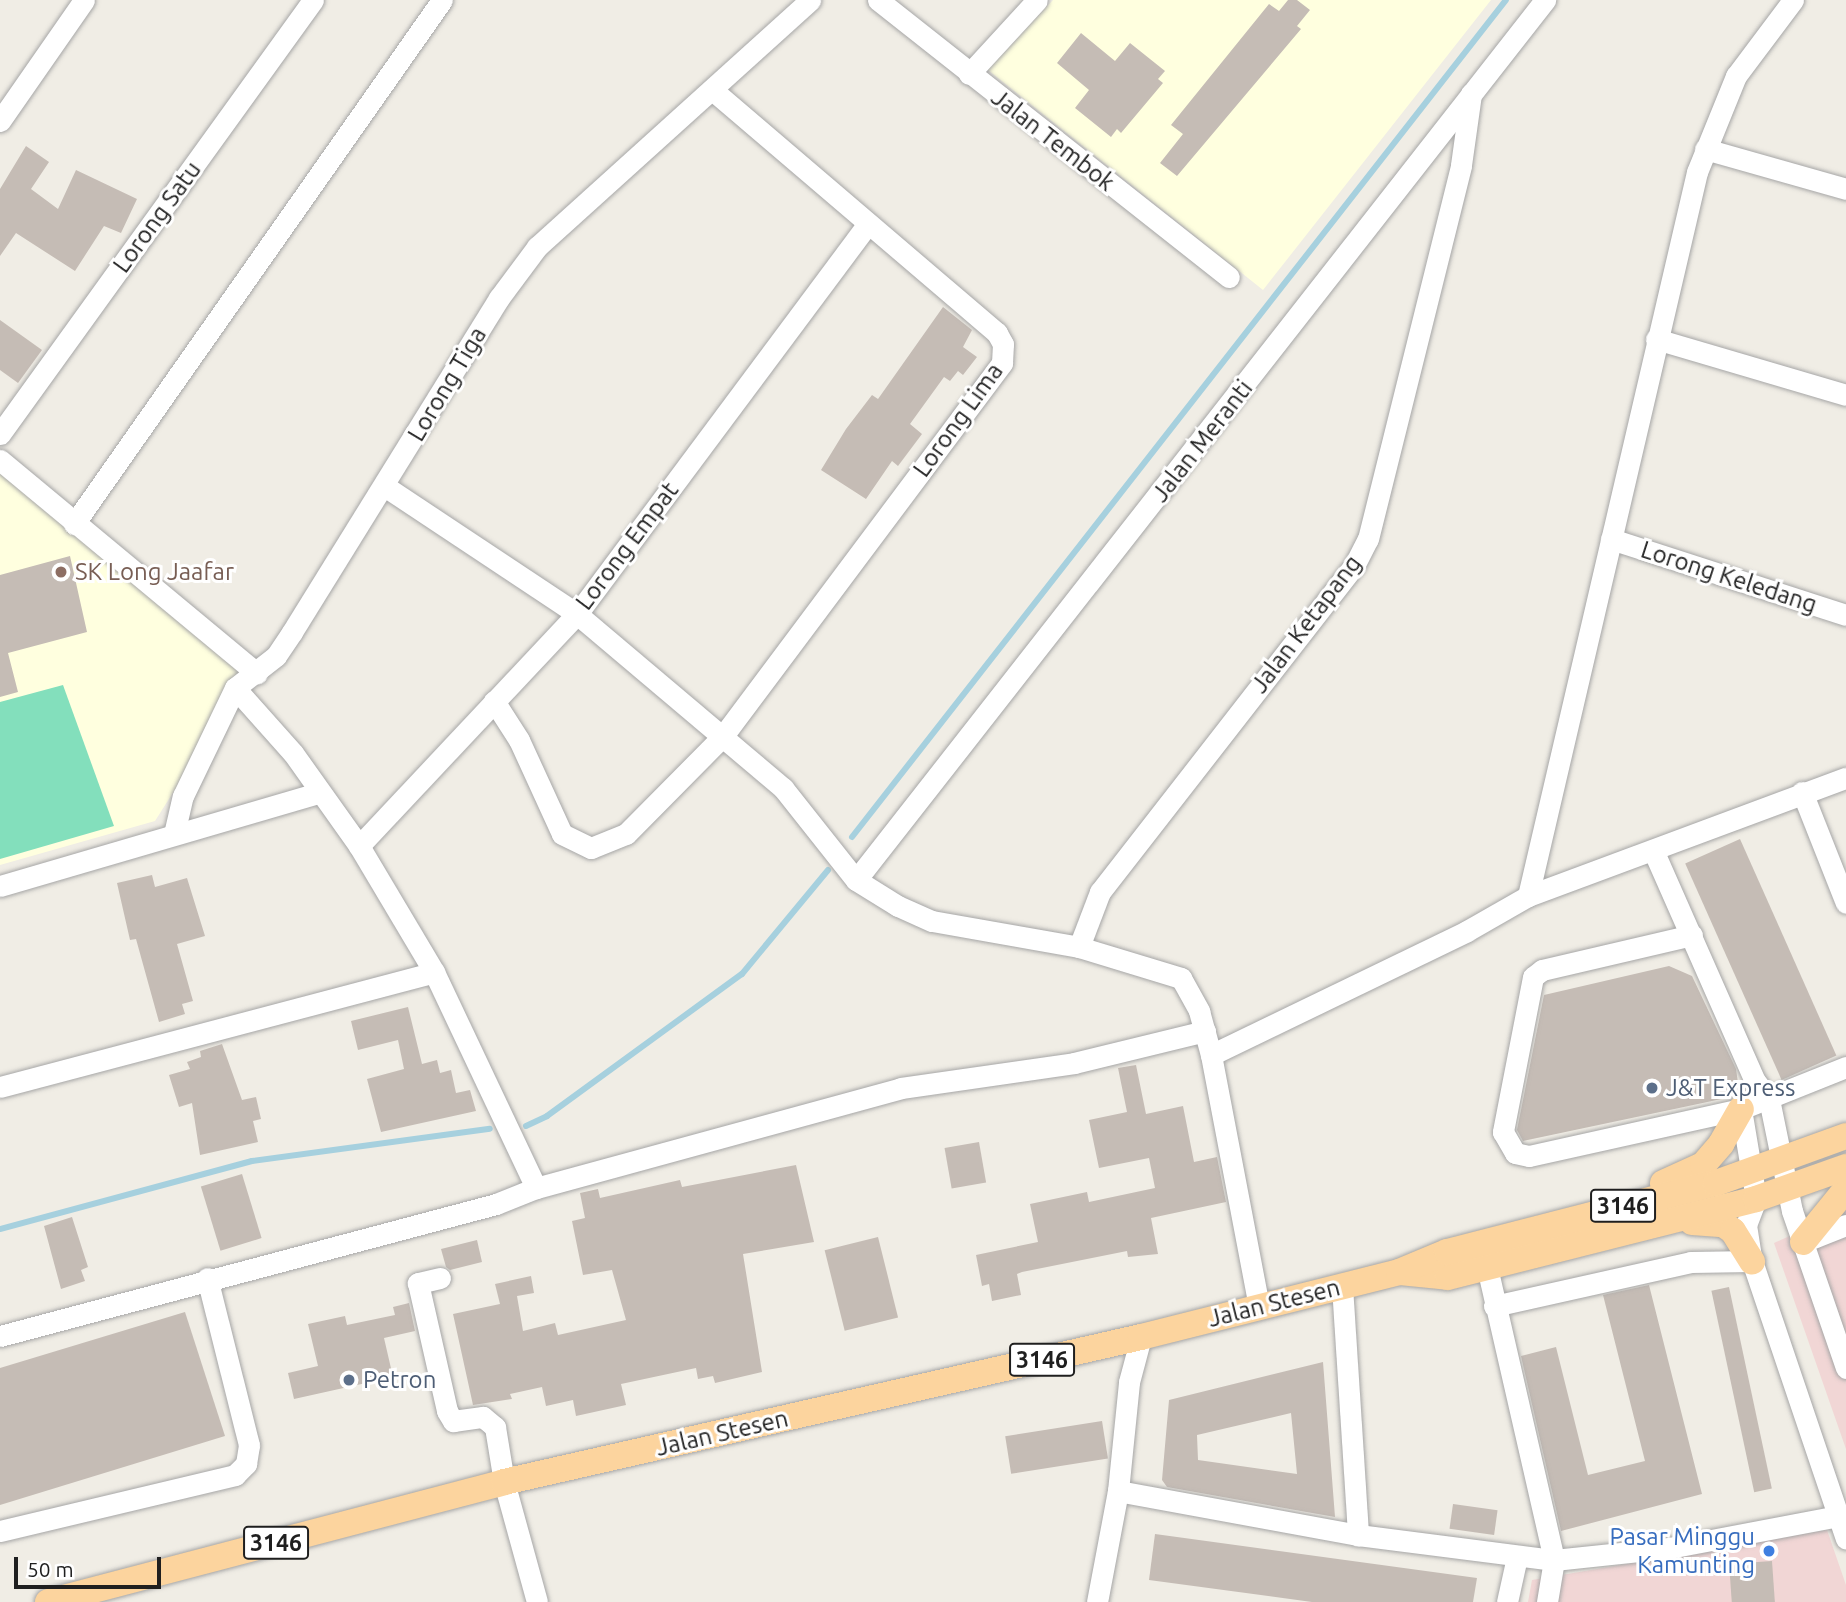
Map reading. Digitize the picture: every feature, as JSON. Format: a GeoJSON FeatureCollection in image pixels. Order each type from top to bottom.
{"type":"FeatureCollection","features":[{"type":"Feature","properties":{"kind":"main road"},"geometry":{"type":"LineString","coordinates":[[1553,1224],[1703,1165],[1721,1144],[1741,1109]]}},
{"type":"Feature","properties":{"kind":"main road","name":"3146"},"geometry":{"type":"LineString","coordinates":[[1399,1272],[1447,1252],[1716,1183],[1846,1136]]}},
{"type":"Feature","properties":{"kind":"main road","name":"3146"},"geometry":{"type":"LineString","coordinates":[[1399,1272],[1448,1277],[1756,1199],[1846,1167]]}},
{"type":"Feature","properties":{"kind":"main road"},"geometry":{"type":"LineString","coordinates":[[1803,1242],[1846,1189]]}},
{"type":"Feature","properties":{"kind":"main road"},"geometry":{"type":"LineString","coordinates":[[1667,1223],[1723,1224],[1733,1231],[1752,1261]]}},
{"type":"Feature","properties":{"kind":"main road","name":"Jalan Stesen"},"geometry":{"type":"LineString","coordinates":[[48,1602],[504,1482],[1141,1337],[1399,1272]]}},
{"type":"Feature","properties":{"kind":"street"},"geometry":{"type":"LineString","coordinates":[[0,121],[84,0]]}},
{"type":"Feature","properties":{"kind":"street","name":"Lorong Satu"},"geometry":{"type":"LineString","coordinates":[[0,434],[313,0]]}},
{"type":"Feature","properties":{"kind":"street"},"geometry":{"type":"LineString","coordinates":[[74,524],[442,0]]}},
{"type":"Feature","properties":{"kind":"street","name":"Lorong Tiga"},"geometry":{"type":"LineString","coordinates":[[235,688],[257,673],[292,632],[386,487],[499,298],[537,247],[810,0]]}},
{"type":"Feature","properties":{"kind":"street","name":"Jalan Tembok"},"geometry":{"type":"LineString","coordinates":[[878,0],[969,75],[1229,277]]}},
{"type":"Feature","properties":{"kind":"street"},"geometry":{"type":"LineString","coordinates":[[969,75],[1037,0]]}},
{"type":"Feature","properties":{"kind":"street","name":"Jalan Meranti"},"geometry":{"type":"LineString","coordinates":[[856,880],[1471,91],[1545,0]]}},
{"type":"Feature","properties":{"kind":"street"},"geometry":{"type":"LineString","coordinates":[[1528,896],[1657,339],[1705,149],[1736,76],[1793,0]]}},
{"type":"Feature","properties":{"kind":"street","name":"Lorong Lima"},"geometry":{"type":"LineString","coordinates":[[495,701],[519,740],[562,834],[591,848],[626,834],[723,736],[1002,363],[1003,344],[997,333],[712,90]]}},
{"type":"Feature","properties":{"kind":"street","name":"Jalan Ketapang"},"geometry":{"type":"LineString","coordinates":[[1079,947],[1100,892],[1354,564],[1368,539],[1461,165],[1471,91]]}},
{"type":"Feature","properties":{"kind":"street"},"geometry":{"type":"LineString","coordinates":[[1705,149],[1846,189]]}},
{"type":"Feature","properties":{"kind":"street","name":"Lorong Empat"},"geometry":{"type":"LineString","coordinates":[[359,846],[577,614],[868,222]]}},
{"type":"Feature","properties":{"kind":"street"},"geometry":{"type":"LineString","coordinates":[[1657,339],[1846,395]]}},
{"type":"Feature","properties":{"kind":"street"},"geometry":{"type":"LineString","coordinates":[[0,460],[257,673]]}},
{"type":"Feature","properties":{"kind":"street"},"geometry":{"type":"LineString","coordinates":[[386,487],[577,614],[723,736],[783,788],[856,880],[932,921],[1079,947],[1181,978],[1205,1031],[1211,1055],[1259,1307]]}},
{"type":"Feature","properties":{"kind":"street","name":"Lorong Keledang"},"geometry":{"type":"LineString","coordinates":[[1611,539],[1846,615]]}},
{"type":"Feature","properties":{"kind":"street"},"geometry":{"type":"LineString","coordinates":[[174,834],[183,796],[235,688],[293,753],[318,793],[359,846],[434,972],[536,1188]]}},
{"type":"Feature","properties":{"kind":"street"},"geometry":{"type":"LineString","coordinates":[[1211,1055],[1467,931],[1528,896],[1801,792],[1846,778]]}},
{"type":"Feature","properties":{"kind":"street"},"geometry":{"type":"LineString","coordinates":[[1801,792],[1846,902]]}},
{"type":"Feature","properties":{"kind":"street"},"geometry":{"type":"LineString","coordinates":[[0,886],[318,793]]}},
{"type":"Feature","properties":{"kind":"street"},"geometry":{"type":"LineString","coordinates":[[1653,850],[1755,1081],[1769,1098],[1803,1242],[1840,1334],[1846,1368]]}},
{"type":"Feature","properties":{"kind":"street"},"geometry":{"type":"LineString","coordinates":[[1692,935],[1542,970],[1533,977],[1503,1132],[1515,1153],[1529,1156],[1741,1109],[1846,1067]]}},
{"type":"Feature","properties":{"kind":"street"},"geometry":{"type":"LineString","coordinates":[[0,1087],[434,972]]}},
{"type":"Feature","properties":{"kind":"street"},"geometry":{"type":"LineString","coordinates":[[0,1336],[207,1278],[496,1204],[536,1188],[901,1088],[1073,1063],[1205,1031]]}},
{"type":"Feature","properties":{"kind":"street"},"geometry":{"type":"LineString","coordinates":[[1755,1081],[1741,1109],[1756,1199],[1746,1225],[1752,1261],[1846,1539]]}},
{"type":"Feature","properties":{"kind":"street"},"geometry":{"type":"LineString","coordinates":[[1803,1242],[1846,1225]]}},
{"type":"Feature","properties":{"kind":"street"},"geometry":{"type":"LineString","coordinates":[[1494,1306],[1691,1262],[1752,1261]]}},
{"type":"Feature","properties":{"kind":"street"},"geometry":{"type":"LineString","coordinates":[[1487,1267],[1554,1560],[1547,1602]]}},
{"type":"Feature","properties":{"kind":"street"},"geometry":{"type":"LineString","coordinates":[[0,1531],[235,1475],[246,1464],[249,1445],[207,1278]]}},
{"type":"Feature","properties":{"kind":"street"},"geometry":{"type":"LineString","coordinates":[[440,1278],[418,1283],[447,1411],[453,1421],[483,1416],[491,1420],[504,1482],[537,1602]]}},
{"type":"Feature","properties":{"kind":"street"},"geometry":{"type":"LineString","coordinates":[[1342,1286],[1358,1535]]}},
{"type":"Feature","properties":{"kind":"street"},"geometry":{"type":"LineString","coordinates":[[1097,1602],[1118,1491],[1129,1382],[1141,1337]]}},
{"type":"Feature","properties":{"kind":"street"},"geometry":{"type":"LineString","coordinates":[[1118,1491],[1358,1535],[1554,1560],[1669,1548],[1839,1516]]}},
{"type":"Feature","properties":{"kind":"street"},"geometry":{"type":"LineString","coordinates":[[1507,1602],[1517,1557]]}},
{"type":"Feature","properties":{"kind":"shaded area"},"geometry":{"type":"Polygon","coordinates":[[[1053,0],[1491,0],[1263,290],[988,70],[1053,0]]]}},
{"type":"Feature","properties":{"kind":"shaded area","name":"SK Long Jaafar"},"geometry":{"type":"Polygon","coordinates":[[[0,468],[246,677],[155,821],[0,865],[0,468]]]}},
{"type":"Feature","properties":{"kind":"shaded area"},"geometry":{"type":"Polygon","coordinates":[[[1846,1210],[1846,1449],[1774,1243],[1846,1210]]]}},
{"type":"Feature","properties":{"kind":"shaded area","name":"Pasar Minggu Kamunting"},"geometry":{"type":"Polygon","coordinates":[[[1827,1530],[1846,1585],[1846,1602],[1528,1602],[1532,1580],[1827,1530]]]}},
{"type":"Feature","properties":{"kind":"green space"},"geometry":{"type":"Polygon","coordinates":[[[63,685],[114,826],[0,859],[0,702],[63,685]]]}},
{"type":"Feature","properties":{"kind":"building"},"geometry":{"type":"Polygon","coordinates":[[[1288,0],[1297,0],[1310,10],[1297,26],[1301,29],[1177,176],[1160,163],[1183,134],[1171,125],[1269,4],[1279,11],[1288,0]]]}},
{"type":"Feature","properties":{"kind":"building"},"geometry":{"type":"Polygon","coordinates":[[[1081,33],[1115,61],[1130,43],[1165,71],[1158,79],[1163,83],[1121,133],[1117,129],[1111,137],[1075,108],[1089,90],[1057,63],[1081,33]]]}},
{"type":"Feature","properties":{"kind":"building"},"geometry":{"type":"Polygon","coordinates":[[[26,146],[49,162],[31,189],[58,209],[76,170],[137,199],[121,233],[104,226],[75,271],[16,233],[0,256],[0,189],[26,146]]]}},
{"type":"Feature","properties":{"kind":"building"},"geometry":{"type":"Polygon","coordinates":[[[943,307],[972,330],[963,347],[977,357],[963,375],[958,371],[950,381],[944,377],[910,424],[922,434],[898,466],[892,461],[866,499],[821,470],[846,429],[872,395],[878,399],[943,307]]]}},
{"type":"Feature","properties":{"kind":"building"},"geometry":{"type":"Polygon","coordinates":[[[0,320],[42,350],[18,383],[0,370],[0,320]]]}},
{"type":"Feature","properties":{"kind":"building"},"geometry":{"type":"Polygon","coordinates":[[[70,556],[87,632],[8,653],[18,692],[0,697],[0,575],[70,556]]]}},
{"type":"Feature","properties":{"kind":"building"},"geometry":{"type":"Polygon","coordinates":[[[1740,839],[1836,1056],[1782,1080],[1685,863],[1740,839]]]}},
{"type":"Feature","properties":{"kind":"building"},"geometry":{"type":"Polygon","coordinates":[[[152,875],[155,887],[187,878],[205,936],[177,944],[193,1001],[182,1004],[185,1014],[159,1022],[136,939],[130,940],[117,883],[152,875]]]}},
{"type":"Feature","properties":{"kind":"building"},"geometry":{"type":"Polygon","coordinates":[[[1669,966],[1692,976],[1736,1069],[1739,1090],[1731,1097],[1523,1141],[1517,1130],[1544,995],[1669,966]]]}},
{"type":"Feature","properties":{"kind":"building"},"geometry":{"type":"Polygon","coordinates":[[[408,1007],[422,1064],[437,1060],[440,1073],[451,1070],[456,1093],[470,1090],[476,1111],[381,1132],[367,1079],[404,1069],[398,1040],[358,1050],[351,1021],[408,1007]]]}},
{"type":"Feature","properties":{"kind":"building"},"geometry":{"type":"Polygon","coordinates":[[[222,1044],[242,1100],[256,1097],[261,1119],[253,1121],[258,1142],[200,1155],[192,1103],[179,1107],[169,1075],[190,1069],[187,1062],[201,1057],[200,1051],[222,1044]]]}},
{"type":"Feature","properties":{"kind":"building"},"geometry":{"type":"Polygon","coordinates":[[[1136,1065],[1146,1114],[1183,1106],[1194,1162],[1217,1157],[1226,1202],[1151,1218],[1158,1254],[1128,1257],[1127,1251],[1022,1272],[1017,1274],[1021,1295],[992,1301],[989,1284],[982,1286],[976,1255],[1038,1242],[1030,1204],[1087,1192],[1089,1202],[1155,1188],[1149,1158],[1099,1168],[1089,1120],[1127,1112],[1118,1068],[1136,1065]]]}},
{"type":"Feature","properties":{"kind":"building"},"geometry":{"type":"Polygon","coordinates":[[[979,1142],[986,1182],[952,1188],[945,1148],[979,1142]]]}},
{"type":"Feature","properties":{"kind":"building"},"geometry":{"type":"Polygon","coordinates":[[[796,1165],[814,1242],[743,1254],[762,1372],[715,1383],[713,1376],[698,1379],[696,1368],[621,1384],[626,1405],[576,1416],[573,1400],[546,1406],[542,1387],[510,1394],[512,1399],[473,1405],[453,1314],[500,1304],[495,1284],[531,1276],[534,1293],[517,1296],[523,1331],[555,1323],[558,1335],[626,1320],[612,1270],[583,1275],[572,1221],[585,1218],[580,1193],[598,1189],[600,1198],[680,1180],[682,1187],[796,1165]]]}},
{"type":"Feature","properties":{"kind":"building"},"geometry":{"type":"Polygon","coordinates":[[[242,1174],[262,1238],[220,1251],[201,1187],[242,1174]]]}},
{"type":"Feature","properties":{"kind":"building"},"geometry":{"type":"Polygon","coordinates":[[[72,1217],[88,1267],[81,1270],[85,1281],[61,1289],[44,1226],[72,1217]]]}},
{"type":"Feature","properties":{"kind":"building"},"geometry":{"type":"Polygon","coordinates":[[[878,1237],[898,1318],[845,1331],[825,1250],[878,1237]]]}},
{"type":"Feature","properties":{"kind":"building"},"geometry":{"type":"Polygon","coordinates":[[[477,1240],[482,1262],[450,1270],[446,1267],[441,1249],[477,1240]]]}},
{"type":"Feature","properties":{"kind":"building"},"geometry":{"type":"Polygon","coordinates":[[[1649,1285],[1702,1494],[1561,1531],[1521,1356],[1556,1347],[1588,1475],[1645,1461],[1603,1295],[1649,1285]]]}},
{"type":"Feature","properties":{"kind":"building"},"geometry":{"type":"Polygon","coordinates":[[[1729,1287],[1772,1488],[1754,1492],[1711,1291],[1729,1287]]]}},
{"type":"Feature","properties":{"kind":"building"},"geometry":{"type":"Polygon","coordinates":[[[409,1303],[415,1331],[384,1338],[393,1377],[294,1399],[288,1373],[318,1366],[308,1324],[345,1316],[347,1325],[395,1315],[393,1307],[409,1303]]]}},
{"type":"Feature","properties":{"kind":"building"},"geometry":{"type":"Polygon","coordinates":[[[185,1312],[225,1436],[0,1505],[0,1368],[185,1312]]]}},
{"type":"Feature","properties":{"kind":"building"},"geometry":{"type":"Polygon","coordinates":[[[1323,1362],[1335,1517],[1167,1487],[1162,1480],[1169,1400],[1323,1362]],[[1291,1413],[1197,1435],[1198,1460],[1297,1474],[1291,1413]]]}},
{"type":"Feature","properties":{"kind":"building"},"geometry":{"type":"Polygon","coordinates":[[[1102,1421],[1108,1459],[1011,1474],[1005,1436],[1102,1421]]]}},
{"type":"Feature","properties":{"kind":"building"},"geometry":{"type":"Polygon","coordinates":[[[1453,1504],[1498,1510],[1494,1535],[1450,1529],[1453,1504]]]}},
{"type":"Feature","properties":{"kind":"building"},"geometry":{"type":"Polygon","coordinates":[[[1155,1534],[1477,1578],[1473,1602],[1312,1602],[1149,1580],[1155,1534]]]}},
{"type":"Feature","properties":{"kind":"building"},"geometry":{"type":"Polygon","coordinates":[[[1772,1561],[1775,1602],[1732,1602],[1729,1564],[1772,1561]]]}},
{"type":"Feature","properties":{"kind":"waterway"},"geometry":{"type":"LineString","coordinates":[[852,837],[1506,0]]}},
{"type":"Feature","properties":{"kind":"waterway"},"geometry":{"type":"LineString","coordinates":[[526,1126],[547,1116],[742,974],[828,870]]}},
{"type":"Feature","properties":{"kind":"waterway"},"geometry":{"type":"LineString","coordinates":[[0,1229],[252,1161],[490,1129]]}},
{"type":"Feature","properties":{"kind":"place","name":"SK Long Jaafar"},"geometry":{"type":"Point","coordinates":[61,572]}},
{"type":"Feature","properties":{"kind":"place","name":"J&T Express"},"geometry":{"type":"Point","coordinates":[1652,1088]}},
{"type":"Feature","properties":{"kind":"place","name":"Petron"},"geometry":{"type":"Point","coordinates":[349,1380]}},
{"type":"Feature","properties":{"kind":"place","name":"Pasar Minggu Kamunting"},"geometry":{"type":"Point","coordinates":[1769,1551]}}]}
